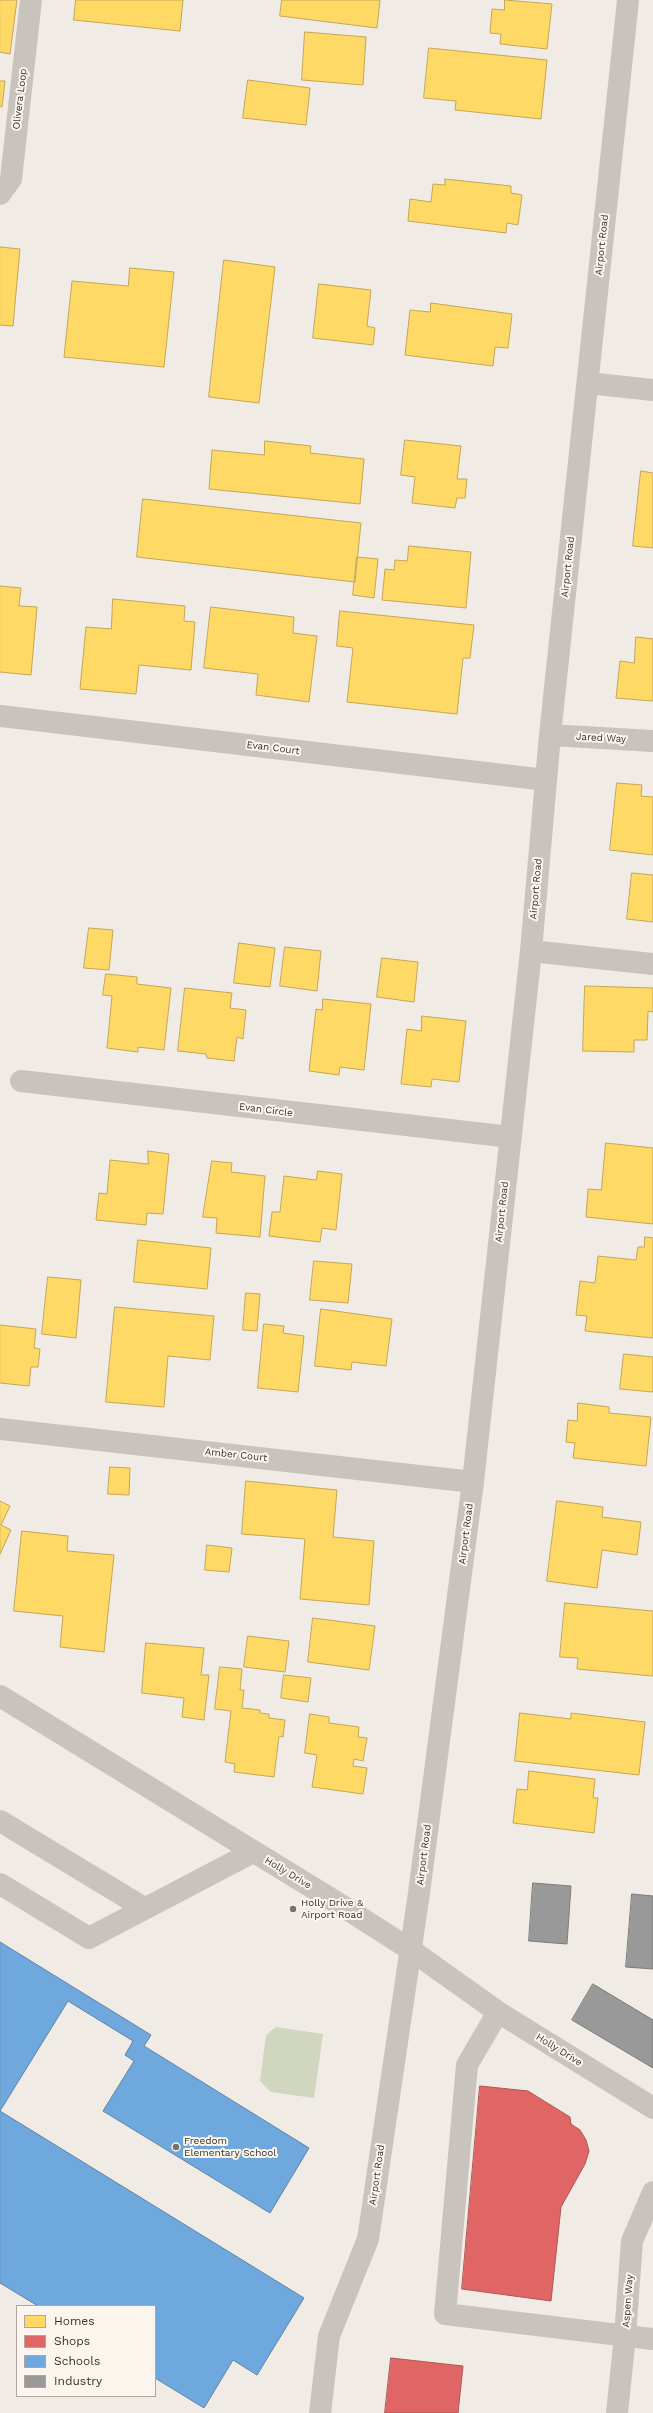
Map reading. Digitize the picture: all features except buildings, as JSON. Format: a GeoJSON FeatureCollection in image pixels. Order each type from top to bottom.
{"type":"FeatureCollection","features":[{"type":"Feature","properties":{"kind":"street","name":"Olivera Loop"},"geometry":{"type":"LineString","coordinates":[[0,194],[11,179],[32,0]]}},
{"type":"Feature","properties":{"kind":"street","name":"Airport Road"},"geometry":{"type":"LineString","coordinates":[[320,2413],[329,2336],[368,2239],[411,1950],[473,1482],[531,951],[550,736],[628,0]]}},
{"type":"Feature","properties":{"kind":"street"},"geometry":{"type":"LineString","coordinates":[[588,383],[653,390]]}},
{"type":"Feature","properties":{"kind":"street","name":"Evan Court"},"geometry":{"type":"LineString","coordinates":[[0,716],[546,780]]}},
{"type":"Feature","properties":{"kind":"street","name":"Jared Way"},"geometry":{"type":"LineString","coordinates":[[550,736],[653,741]]}},
{"type":"Feature","properties":{"kind":"street"},"geometry":{"type":"LineString","coordinates":[[531,951],[653,964]]}},
{"type":"Feature","properties":{"kind":"street","name":"Evan Circle"},"geometry":{"type":"LineString","coordinates":[[21,1081],[511,1137]]}},
{"type":"Feature","properties":{"kind":"street","name":"Amber Court"},"geometry":{"type":"LineString","coordinates":[[0,1429],[473,1482]]}},
{"type":"Feature","properties":{"kind":"street","name":"Holly Drive"},"geometry":{"type":"LineString","coordinates":[[0,1696],[411,1950],[498,2012],[653,2108]]}},
{"type":"Feature","properties":{"kind":"street"},"geometry":{"type":"LineString","coordinates":[[0,1821],[144,1908]]}},
{"type":"Feature","properties":{"kind":"street"},"geometry":{"type":"LineString","coordinates":[[0,1884],[89,1938],[253,1852]]}},
{"type":"Feature","properties":{"kind":"street"},"geometry":{"type":"LineString","coordinates":[[498,2012],[467,2064],[445,2314],[653,2339]]}},
{"type":"Feature","properties":{"kind":"street","name":"Aspen Way"},"geometry":{"type":"LineString","coordinates":[[617,2413],[625,2336],[632,2241],[653,2192]]}},
{"type":"Feature","properties":{"kind":"green space"},"geometry":{"type":"Polygon","coordinates":[[[276,2027],[323,2034],[314,2098],[271,2092],[260,2081],[266,2035],[276,2027]]]}},
{"type":"Feature","properties":{"kind":"place","name":"Holly Drive & Airport Road"},"geometry":{"type":"Point","coordinates":[293,1909]}},
{"type":"Feature","properties":{"kind":"place","name":"Freedom Elementary School"},"geometry":{"type":"Point","coordinates":[176,2147]}}]}
